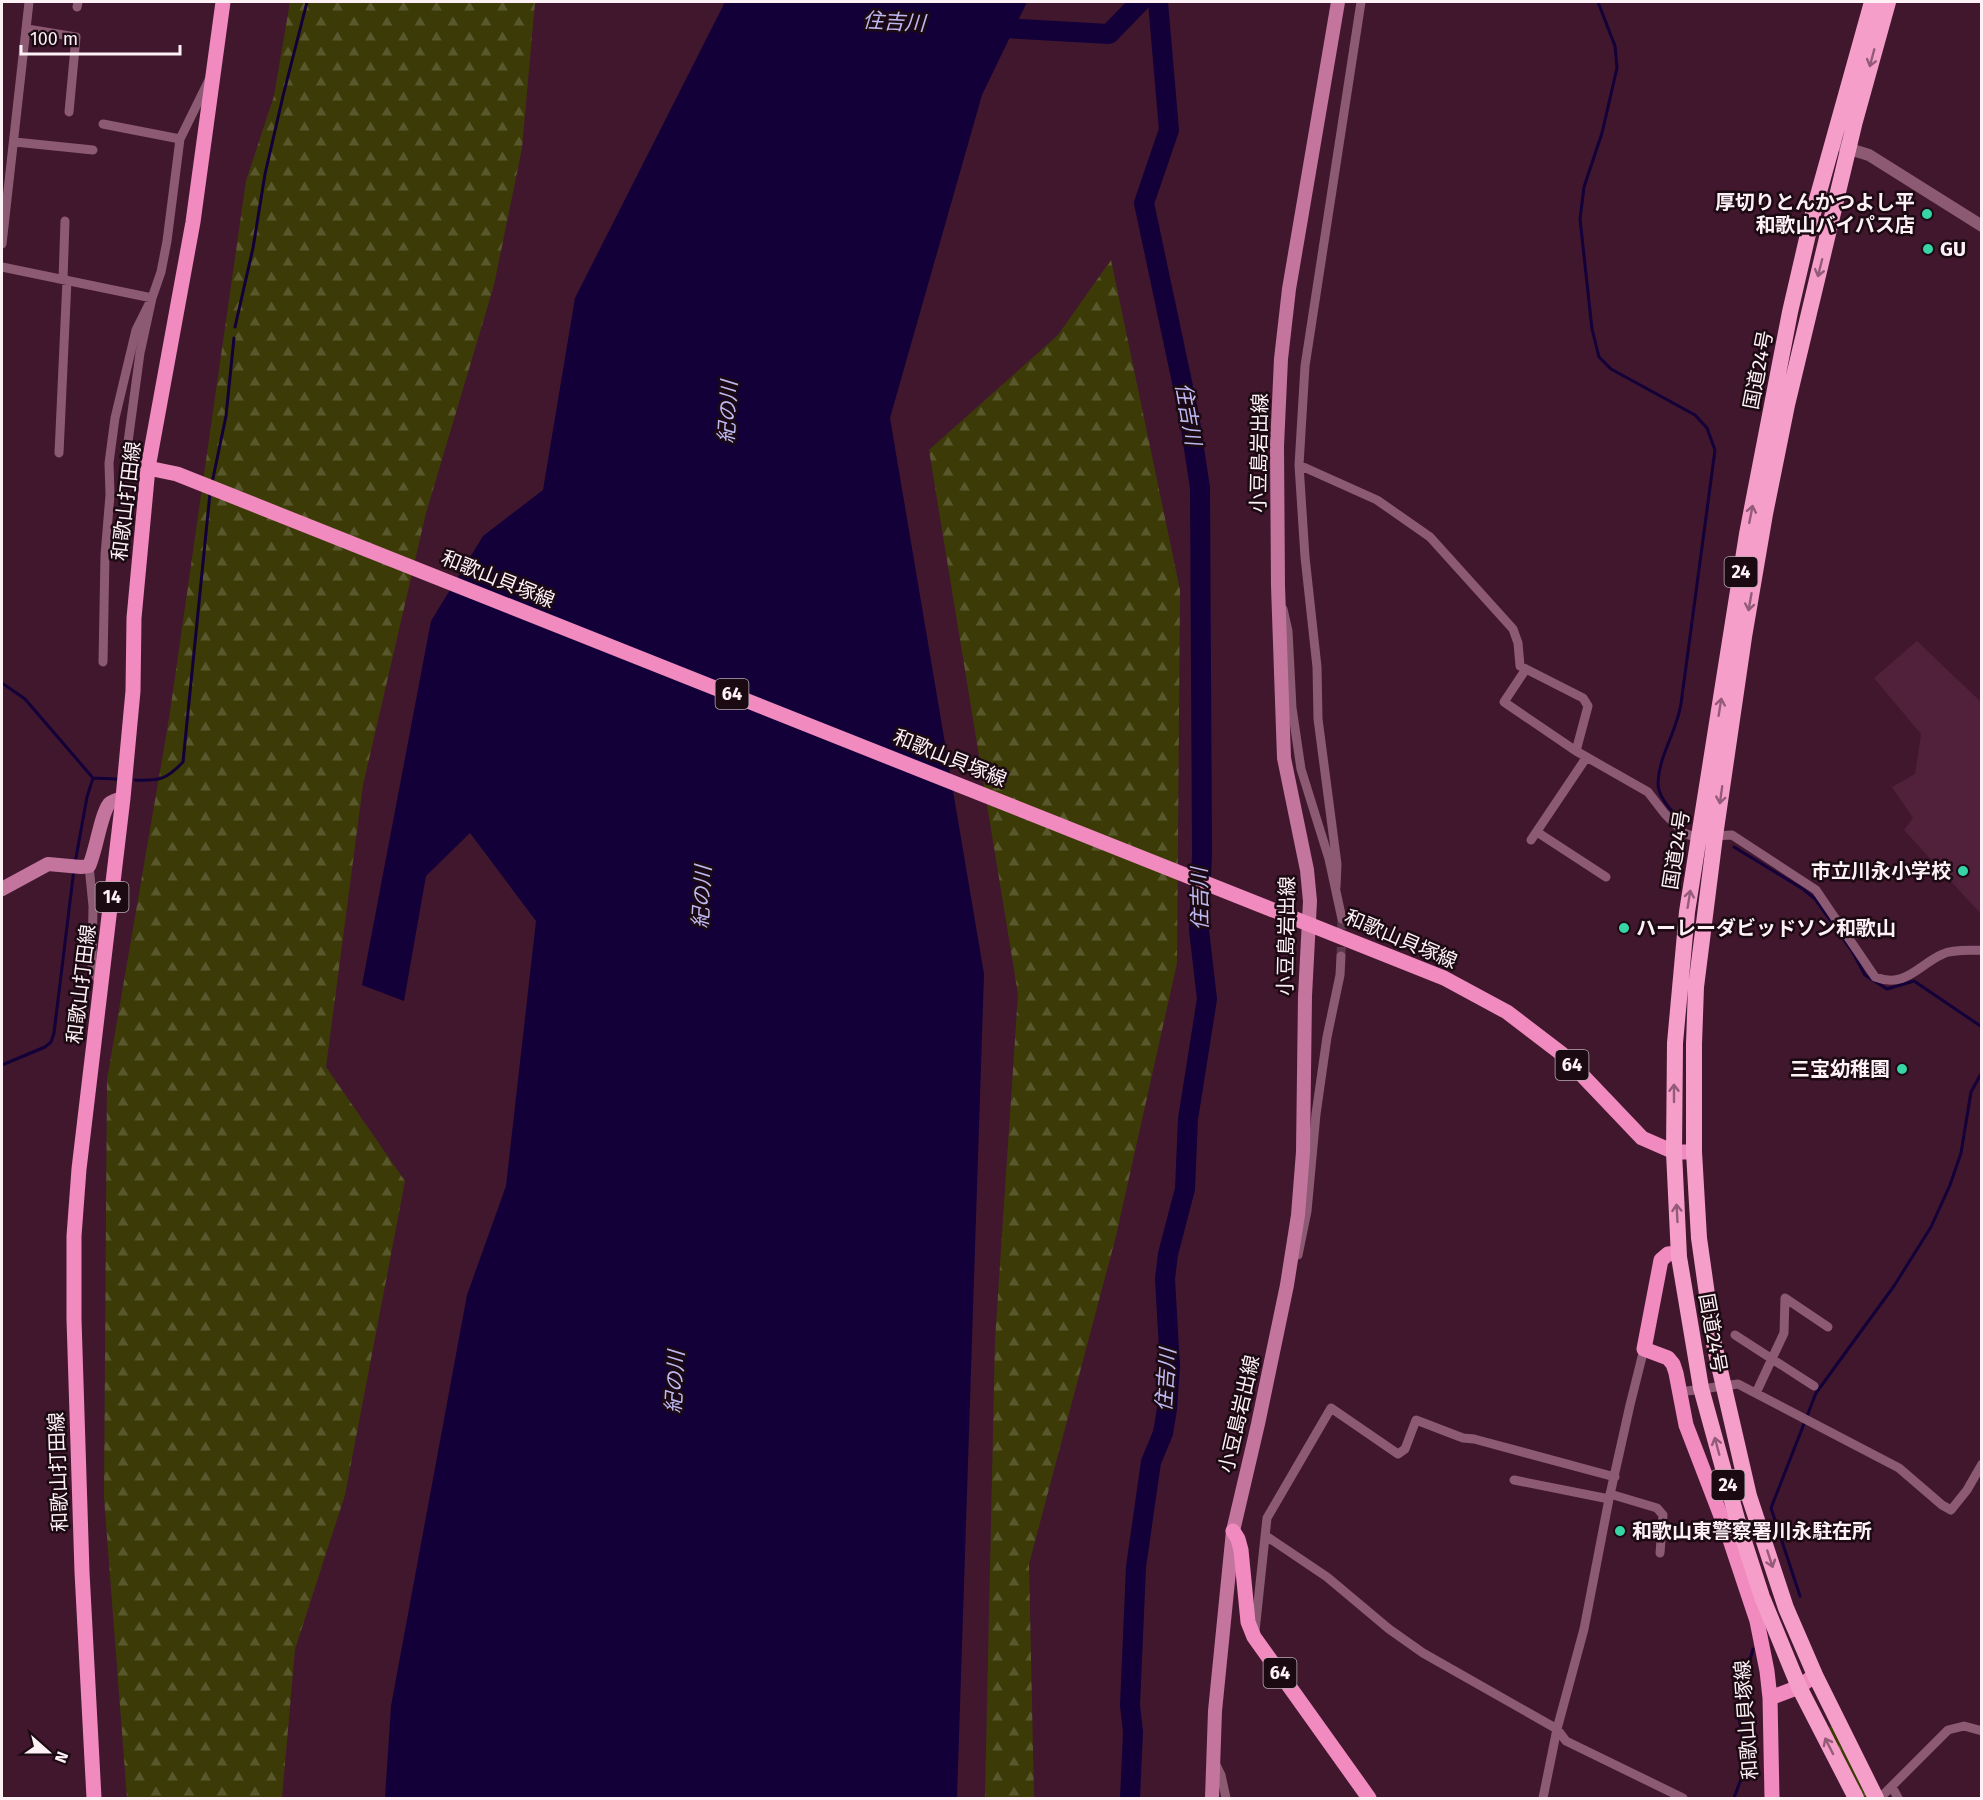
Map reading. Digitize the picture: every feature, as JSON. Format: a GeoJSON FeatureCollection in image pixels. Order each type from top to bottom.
{"type":"FeatureCollection","features":[{"type":"Feature","properties":{"kind":"highway","name":"国道24号"},"geometry":{"type":"LineString","coordinates":[[1872,2],[1831,143],[1791,312],[1747,534],[1707,837],[1696,987],[1694,1152],[1699,1238],[1714,1344],[1749,1497],[1786,1608],[1815,1675],[1876,1798]]}},
{"type":"Feature","properties":{"kind":"highway","name":"国道24号"},"geometry":{"type":"LineString","coordinates":[[1856,1798],[1799,1687],[1759,1587],[1739,1526],[1701,1388],[1678,1253],[1674,1152],[1675,1043],[1687,912],[1707,837],[1787,405],[1855,121],[1888,2]]}},
{"type":"Feature","properties":{"kind":"main road","name":"和歌山打田線"},"geometry":{"type":"LineString","coordinates":[[94,1798],[82,1560],[74,1319],[74,1236],[79,1169],[123,798],[133,690],[134,618],[148,468],[193,222],[223,2]]}},
{"type":"Feature","properties":{"kind":"main road","name":"小豆島岩出線"},"geometry":{"type":"LineString","coordinates":[[1212,1798],[1215,1711],[1233,1531],[1287,1285],[1298,1215],[1303,1152],[1305,996],[1310,924],[1307,870],[1284,758],[1278,586],[1277,446],[1281,359],[1289,289],[1338,2]]}},
{"type":"Feature","properties":{"kind":"main road","name":"和歌山貝塚線"},"geometry":{"type":"LineString","coordinates":[[148,468],[177,474],[1444,978],[1507,1012],[1562,1054],[1642,1138],[1674,1152],[1694,1152]]}},
{"type":"Feature","properties":{"kind":"main road"},"geometry":{"type":"LineString","coordinates":[[2,889],[48,864],[85,866],[94,855],[108,806],[115,800],[123,798]]}},
{"type":"Feature","properties":{"kind":"main road"},"geometry":{"type":"LineString","coordinates":[[1644,1349],[1661,1260],[1668,1254],[1678,1253]]}},
{"type":"Feature","properties":{"kind":"main road","name":"和歌山貝塚線"},"geometry":{"type":"LineString","coordinates":[[1644,1349],[1668,1358],[1676,1373],[1686,1425],[1749,1595],[1765,1661],[1770,1698],[1772,1798]]}},
{"type":"Feature","properties":{"kind":"main road","name":"64"},"geometry":{"type":"LineString","coordinates":[[1233,1531],[1241,1550],[1248,1622],[1254,1637],[1369,1798]]}},
{"type":"Feature","properties":{"kind":"main road"},"geometry":{"type":"LineString","coordinates":[[1770,1698],[1799,1687],[1815,1675]]}},
{"type":"Feature","properties":{"kind":"street"},"geometry":{"type":"LineString","coordinates":[[2,244],[29,2]]}},
{"type":"Feature","properties":{"kind":"street"},"geometry":{"type":"LineString","coordinates":[[1336,887],[1337,864],[1318,719],[1317,667],[1305,556],[1299,465],[1305,366],[1361,2]]}},
{"type":"Feature","properties":{"kind":"street"},"geometry":{"type":"LineString","coordinates":[[27,29],[76,37],[69,112]]}},
{"type":"Feature","properties":{"kind":"street"},"geometry":{"type":"LineString","coordinates":[[148,468],[131,456],[129,442],[140,353],[167,241],[180,139],[215,68]]}},
{"type":"Feature","properties":{"kind":"street"},"geometry":{"type":"LineString","coordinates":[[103,124],[180,139]]}},
{"type":"Feature","properties":{"kind":"street"},"geometry":{"type":"LineString","coordinates":[[15,142],[93,150]]}},
{"type":"Feature","properties":{"kind":"street"},"geometry":{"type":"LineString","coordinates":[[1831,143],[1869,155],[1982,226]]}},
{"type":"Feature","properties":{"kind":"street"},"geometry":{"type":"LineString","coordinates":[[59,453],[65,221]]}},
{"type":"Feature","properties":{"kind":"street"},"geometry":{"type":"LineString","coordinates":[[2,267],[152,298]]}},
{"type":"Feature","properties":{"kind":"street"},"geometry":{"type":"LineString","coordinates":[[103,663],[105,555],[110,495],[109,463],[115,418],[136,330],[152,298]]}},
{"type":"Feature","properties":{"kind":"street"},"geometry":{"type":"LineString","coordinates":[[1299,465],[1377,500],[1430,537],[1513,628],[1518,643],[1520,666],[1583,698],[1588,706],[1576,751]]}},
{"type":"Feature","properties":{"kind":"street"},"geometry":{"type":"LineString","coordinates":[[1278,586],[1288,631],[1292,708],[1301,769],[1336,887],[1342,920]]}},
{"type":"Feature","properties":{"kind":"street"},"geometry":{"type":"LineString","coordinates":[[1526,669],[1504,702],[1586,758],[1648,792],[1684,833],[1707,837],[1732,835],[1816,890],[1875,977],[1884,980],[1908,977],[1944,953],[1982,950]]}},
{"type":"Feature","properties":{"kind":"street"},"geometry":{"type":"LineString","coordinates":[[1586,758],[1534,836],[1606,877]]}},
{"type":"Feature","properties":{"kind":"street"},"geometry":{"type":"LineString","coordinates":[[85,866],[93,906],[92,968],[101,988]]}},
{"type":"Feature","properties":{"kind":"street"},"geometry":{"type":"LineString","coordinates":[[1287,1285],[1295,1267],[1307,1211],[1316,1114],[1327,1036],[1340,975],[1341,956]]}},
{"type":"Feature","properties":{"kind":"street"},"geometry":{"type":"LineString","coordinates":[[1756,1393],[1784,1333],[1785,1298],[1828,1327]]}},
{"type":"Feature","properties":{"kind":"street"},"geometry":{"type":"LineString","coordinates":[[1735,1335],[1814,1386]]}},
{"type":"Feature","properties":{"kind":"street"},"geometry":{"type":"LineString","coordinates":[[1543,1798],[1557,1729],[1584,1629],[1610,1496],[1644,1349]]}},
{"type":"Feature","properties":{"kind":"street"},"geometry":{"type":"LineString","coordinates":[[1680,1392],[1738,1384],[1899,1468],[1951,1510],[1967,1490],[1982,1464]]}},
{"type":"Feature","properties":{"kind":"street"},"geometry":{"type":"LineString","coordinates":[[1254,1637],[1266,1536],[1266,1518],[1331,1408],[1398,1454],[1405,1449],[1416,1420],[1463,1438],[1615,1477]]}},
{"type":"Feature","properties":{"kind":"street"},"geometry":{"type":"LineString","coordinates":[[1514,1480],[1610,1496],[1658,1508],[1663,1515],[1660,1553]]}},
{"type":"Feature","properties":{"kind":"street"},"geometry":{"type":"LineString","coordinates":[[1266,1536],[1327,1577],[1389,1629],[1423,1653],[1557,1729],[1566,1741],[1683,1798]]}},
{"type":"Feature","properties":{"kind":"street"},"geometry":{"type":"LineString","coordinates":[[1880,1798],[1948,1730],[1965,1726],[1982,1731]]}},
{"type":"Feature","properties":{"kind":"street"},"geometry":{"type":"LineString","coordinates":[[1213,1759],[1221,1775],[1226,1798]]}},
{"type":"Feature","properties":{"kind":"street"},"geometry":{"type":"LineString","coordinates":[[1892,1787],[1898,1798]]}},
{"type":"Feature","properties":{"kind":"shaded area"},"geometry":{"type":"Polygon","coordinates":[[[1917,641],[1981,702],[1981,914],[1904,830],[1913,818],[1892,787],[1915,774],[1921,734],[1874,678],[1917,641]]]}},
{"type":"Feature","properties":{"kind":"green space"},"geometry":{"type":"Polygon","coordinates":[[[290,2],[535,2],[522,148],[494,285],[426,513],[363,785],[326,1067],[405,1181],[345,1495],[295,1649],[282,1798],[127,1798],[104,1497],[107,1080],[169,719],[246,181],[274,96],[290,2]]]}},
{"type":"Feature","properties":{"kind":"green space"},"geometry":{"type":"Polygon","coordinates":[[[1111,260],[1180,590],[1177,963],[1116,1236],[1029,1564],[1034,1798],[985,1798],[995,1340],[1018,994],[929,450],[1058,335],[1111,260]]]}},
{"type":"Feature","properties":{"kind":"green space"},"geometry":{"type":"Polygon","coordinates":[[[1832,1725],[1869,1798],[1864,1798],[1827,1729],[1832,1725]]]}},
{"type":"Feature","properties":{"kind":"water","name":"紀の川"},"geometry":{"type":"Polygon","coordinates":[[[725,2],[1027,2],[982,95],[890,418],[984,974],[957,1798],[385,1798],[391,1706],[467,1295],[506,1186],[536,921],[470,833],[426,876],[404,1001],[362,985],[431,621],[483,536],[543,490],[575,298],[725,2]]]}},
{"type":"Feature","properties":{"kind":"waterway"},"geometry":{"type":"LineString","coordinates":[[235,327],[253,248],[265,174],[307,2]]}},
{"type":"Feature","properties":{"kind":"waterway","name":"住吉川"},"geometry":{"type":"LineString","coordinates":[[987,27],[1109,34],[1140,2]]}},
{"type":"Feature","properties":{"kind":"waterway","name":"住吉川"},"geometry":{"type":"LineString","coordinates":[[1130,1798],[1133,1732],[1130,1705],[1136,1567],[1151,1462],[1163,1433],[1167,1409],[1170,1366],[1165,1279],[1168,1254],[1185,1189],[1188,1119],[1207,999],[1199,930],[1202,854],[1200,488],[1189,415],[1144,203],[1169,130],[1158,2]]}},
{"type":"Feature","properties":{"kind":"waterway"},"geometry":{"type":"LineString","coordinates":[[1598,2],[1615,46],[1617,68],[1602,133],[1584,187],[1580,219],[1592,329],[1599,357],[1611,369],[1695,415],[1707,428],[1715,450],[1681,704],[1661,763],[1658,783],[1663,799],[1681,821]]}},
{"type":"Feature","properties":{"kind":"waterway"},"geometry":{"type":"LineString","coordinates":[[212,483],[226,416],[234,338]]}},
{"type":"Feature","properties":{"kind":"waterway"},"geometry":{"type":"LineString","coordinates":[[135,780],[162,778],[172,773],[183,762],[210,493]]}},
{"type":"Feature","properties":{"kind":"waterway"},"geometry":{"type":"LineString","coordinates":[[2,683],[25,699],[93,778],[116,779]]}},
{"type":"Feature","properties":{"kind":"waterway"},"geometry":{"type":"LineString","coordinates":[[75,863],[87,797],[93,778]]}},
{"type":"Feature","properties":{"kind":"waterway"},"geometry":{"type":"LineString","coordinates":[[1734,847],[1803,889],[1815,899],[1852,951],[1865,975],[1887,989],[1914,981],[1982,1027]]}},
{"type":"Feature","properties":{"kind":"waterway"},"geometry":{"type":"LineString","coordinates":[[2,1065],[45,1047],[51,1042],[74,869]]}},
{"type":"Feature","properties":{"kind":"waterway"},"geometry":{"type":"LineString","coordinates":[[1800,1596],[1771,1508],[1816,1393],[1894,1286],[1931,1227],[1950,1185],[1961,1153],[1971,1092],[1982,1072]]}},
{"type":"Feature","properties":{"kind":"waterway"},"geometry":{"type":"LineString","coordinates":[[1734,1798],[1741,1779],[1746,1752],[1737,1708],[1753,1649]]}},
{"type":"Feature","properties":{"kind":"tunnel"},"geometry":{"type":"LineString","coordinates":[[1341,956],[1342,919]]}},
{"type":"Feature","properties":{"kind":"place","name":"厚切りとんかつよし平 和歌山バイパス店"},"geometry":{"type":"Point","coordinates":[1927,214]}},
{"type":"Feature","properties":{"kind":"place","name":"GU"},"geometry":{"type":"Point","coordinates":[1928,249]}},
{"type":"Feature","properties":{"kind":"place","name":"市立川永小学校"},"geometry":{"type":"Point","coordinates":[1963,871]}},
{"type":"Feature","properties":{"kind":"place","name":"ハーレーダビッドソン和歌山"},"geometry":{"type":"Point","coordinates":[1624,928]}},
{"type":"Feature","properties":{"kind":"place","name":"三宝幼稚園"},"geometry":{"type":"Point","coordinates":[1902,1069]}},
{"type":"Feature","properties":{"kind":"place","name":"和歌山東警察署川永駐在所"},"geometry":{"type":"Point","coordinates":[1620,1531]}}]}
